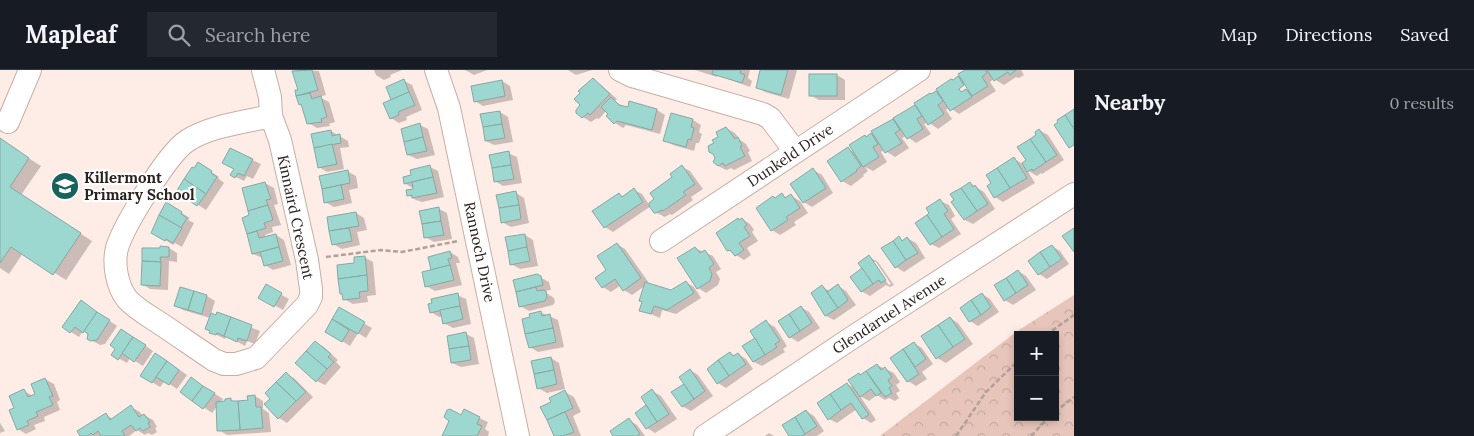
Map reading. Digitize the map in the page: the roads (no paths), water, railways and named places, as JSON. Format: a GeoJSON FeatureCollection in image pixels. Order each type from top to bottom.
{"type":"FeatureCollection","features":[{"type":"Feature","properties":{"kind":"street"},"geometry":{"type":"LineString","coordinates":[[8,122],[30,70]]}},
{"type":"Feature","properties":{"kind":"street","name":"Kinnaird Crescent"},"geometry":{"type":"LineString","coordinates":[[263,70],[270,97],[270,116],[280,140],[307,260],[312,289],[311,297],[307,305],[256,358],[236,364],[224,364],[214,360],[139,310],[127,298],[119,283],[116,266],[117,249],[123,232],[175,150],[188,140],[208,131],[270,116]]}},
{"type":"Feature","properties":{"kind":"street","name":"Rannoch Drive"},"geometry":{"type":"LineString","coordinates":[[436,70],[449,108],[518,436]]}},
{"type":"Feature","properties":{"kind":"street"},"geometry":{"type":"LineString","coordinates":[[620,70],[632,76],[762,114],[770,118],[795,151]]}},
{"type":"Feature","properties":{"kind":"street","name":"Dunkeld Drive"},"geometry":{"type":"LineString","coordinates":[[661,241],[919,70]]}},
{"type":"Feature","properties":{"kind":"street","name":"Glendaruel Avenue"},"geometry":{"type":"LineString","coordinates":[[705,436],[853,337],[1074,194]]}},
{"type":"Feature","properties":{"kind":"place","name":"Killermont Primary School"},"geometry":{"type":"Point","coordinates":[65,186]}}]}
